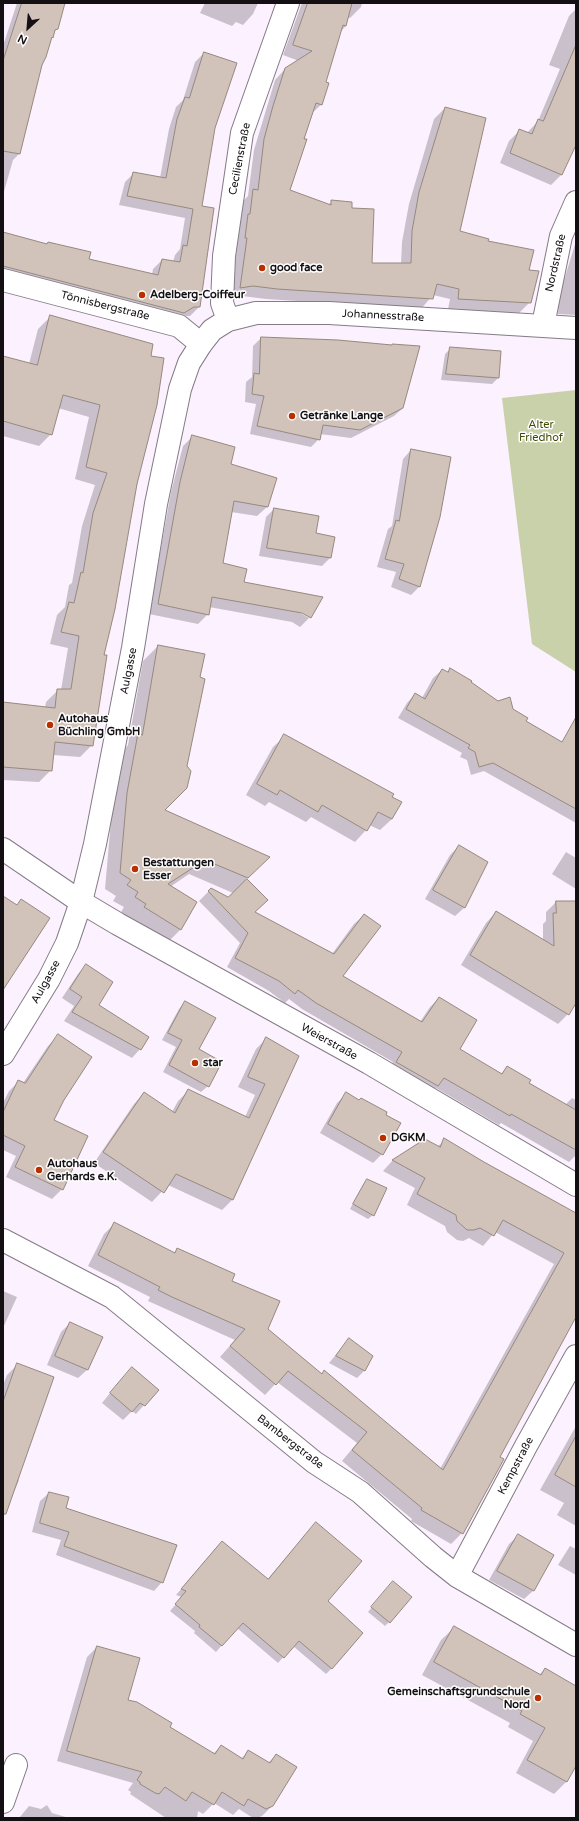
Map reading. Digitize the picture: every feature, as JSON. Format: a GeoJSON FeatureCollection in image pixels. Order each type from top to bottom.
{"type":"FeatureCollection","features":[{"type":"Feature","properties":{"kind":"street","name":"Cecilienstraße"},"geometry":{"type":"LineString","coordinates":[[228,320],[222,303],[224,256],[242,133],[288,3]]}},
{"type":"Feature","properties":{"kind":"street","name":"Nordstraße"},"geometry":{"type":"LineString","coordinates":[[543,326],[561,236],[576,202]]}},
{"type":"Feature","properties":{"kind":"street","name":"Tönnisbergstraße"},"geometry":{"type":"LineString","coordinates":[[3,280],[179,326],[201,344]]}},
{"type":"Feature","properties":{"kind":"street","name":"Johannesstraße"},"geometry":{"type":"LineString","coordinates":[[201,344],[212,330],[228,320],[256,313],[329,313],[576,328]]}},
{"type":"Feature","properties":{"kind":"street","name":"Aulgasse"},"geometry":{"type":"LineString","coordinates":[[3,1054],[49,979],[67,943],[81,902],[95,844],[133,648],[156,504],[180,389],[189,363],[201,344]]}},
{"type":"Feature","properties":{"kind":"street","name":"Weierstraße"},"geometry":{"type":"LineString","coordinates":[[3,849],[81,902],[127,930],[369,1063],[576,1185]]}},
{"type":"Feature","properties":{"kind":"street","name":"Bambergstraße"},"geometry":{"type":"LineString","coordinates":[[3,1240],[112,1297],[314,1462],[360,1492],[432,1557],[457,1576],[576,1645]]}},
{"type":"Feature","properties":{"kind":"street","name":"Kempstraße"},"geometry":{"type":"LineString","coordinates":[[457,1576],[576,1356]]}},
{"type":"Feature","properties":{"kind":"street"},"geometry":{"type":"LineString","coordinates":[[3,1802],[16,1765]]}},
{"type":"Feature","properties":{"kind":"green space","name":"Alter Friedhof"},"geometry":{"type":"Polygon","coordinates":[[[576,390],[576,672],[532,644],[502,398],[576,390]]]}},
{"type":"Feature","properties":{"kind":"building"},"geometry":{"type":"Polygon","coordinates":[[[22,3],[65,3],[58,29],[55,30],[42,65],[20,154],[3,151],[3,61],[22,3]]]}},
{"type":"Feature","properties":{"kind":"building"},"geometry":{"type":"Polygon","coordinates":[[[308,3],[352,3],[346,26],[343,25],[326,82],[329,83],[322,105],[316,103],[304,139],[307,139],[290,190],[331,205],[331,200],[352,202],[352,208],[374,209],[372,263],[411,263],[412,231],[419,192],[445,107],[486,118],[460,231],[489,239],[488,241],[534,250],[529,270],[539,271],[531,303],[458,299],[459,289],[437,284],[433,299],[277,289],[253,286],[240,288],[247,238],[245,238],[248,214],[250,214],[253,189],[258,190],[264,139],[273,106],[285,68],[312,51],[293,45],[308,3]]]}},
{"type":"Feature","properties":{"kind":"building"},"geometry":{"type":"Polygon","coordinates":[[[576,45],[576,145],[562,175],[510,153],[519,129],[532,134],[538,119],[543,121],[576,45]]]}},
{"type":"Feature","properties":{"kind":"building"},"geometry":{"type":"Polygon","coordinates":[[[204,52],[237,63],[215,128],[202,206],[214,208],[200,307],[194,307],[184,313],[3,266],[3,232],[47,244],[48,242],[91,252],[89,259],[158,275],[162,259],[180,262],[183,245],[187,246],[193,209],[127,196],[133,172],[166,178],[177,119],[185,97],[189,98],[204,52]]]}},
{"type":"Feature","properties":{"kind":"building"},"geometry":{"type":"Polygon","coordinates":[[[50,315],[153,344],[151,356],[164,358],[157,405],[137,484],[115,609],[104,655],[107,655],[93,746],[55,742],[52,771],[3,767],[3,702],[55,708],[57,689],[71,689],[79,636],[61,632],[69,602],[74,603],[81,572],[83,573],[93,513],[107,473],[86,467],[100,405],[63,395],[52,435],[3,421],[3,356],[37,365],[50,315]]]}},
{"type":"Feature","properties":{"kind":"building"},"geometry":{"type":"Polygon","coordinates":[[[261,337],[338,340],[420,346],[403,408],[360,430],[323,425],[320,440],[257,426],[264,396],[252,394],[254,373],[259,374],[261,337]]]}},
{"type":"Feature","properties":{"kind":"building"},"geometry":{"type":"Polygon","coordinates":[[[450,347],[501,351],[499,378],[446,374],[450,347]]]}},
{"type":"Feature","properties":{"kind":"building"},"geometry":{"type":"Polygon","coordinates":[[[192,435],[235,447],[231,464],[277,478],[268,507],[234,501],[223,563],[247,569],[244,582],[323,597],[311,618],[302,613],[212,597],[209,615],[158,604],[180,482],[192,435]]]}},
{"type":"Feature","properties":{"kind":"building"},"geometry":{"type":"Polygon","coordinates":[[[411,449],[451,457],[440,517],[420,587],[399,579],[404,564],[385,559],[396,520],[399,521],[411,449]]]}},
{"type":"Feature","properties":{"kind":"building"},"geometry":{"type":"Polygon","coordinates":[[[274,508],[319,516],[316,533],[335,537],[331,558],[267,548],[274,508]]]}},
{"type":"Feature","properties":{"kind":"building"},"geometry":{"type":"Polygon","coordinates":[[[158,645],[205,654],[200,677],[205,679],[187,766],[191,771],[187,788],[165,810],[270,857],[248,878],[205,860],[168,884],[197,902],[181,930],[144,907],[146,904],[135,897],[138,892],[127,885],[131,880],[120,873],[127,793],[138,733],[142,735],[158,645]]]}},
{"type":"Feature","properties":{"kind":"building"},"geometry":{"type":"Polygon","coordinates":[[[450,668],[472,681],[471,682],[498,701],[510,697],[513,709],[528,718],[526,721],[562,742],[576,717],[576,809],[493,763],[479,767],[475,752],[468,748],[470,745],[406,709],[415,693],[425,699],[442,669],[448,672],[450,668]]]}},
{"type":"Feature","properties":{"kind":"building"},"geometry":{"type":"Polygon","coordinates":[[[284,734],[394,794],[392,797],[402,802],[392,819],[378,812],[367,831],[322,805],[318,812],[280,790],[277,795],[257,784],[284,734]]]}},
{"type":"Feature","properties":{"kind":"building"},"geometry":{"type":"Polygon","coordinates":[[[459,845],[488,862],[465,908],[433,890],[459,845]]]}},
{"type":"Feature","properties":{"kind":"building"},"geometry":{"type":"Polygon","coordinates":[[[247,879],[268,900],[255,912],[334,954],[364,914],[381,926],[343,976],[422,1022],[439,997],[477,1020],[460,1049],[502,1074],[507,1066],[531,1080],[529,1083],[576,1110],[576,1150],[511,1114],[510,1116],[444,1078],[438,1086],[396,1062],[402,1052],[316,1003],[298,990],[295,994],[279,981],[235,958],[248,933],[208,891],[211,888],[228,897],[247,879]]]}},
{"type":"Feature","properties":{"kind":"building"},"geometry":{"type":"Polygon","coordinates":[[[3,896],[17,905],[21,899],[50,918],[3,990],[3,896]]]}},
{"type":"Feature","properties":{"kind":"building"},"geometry":{"type":"Polygon","coordinates":[[[556,901],[576,901],[576,1003],[569,1015],[470,955],[496,911],[554,946],[553,913],[556,913],[556,901]]]}},
{"type":"Feature","properties":{"kind":"building"},"geometry":{"type":"Polygon","coordinates":[[[86,964],[113,982],[99,1005],[149,1037],[141,1050],[72,1012],[82,997],[70,989],[86,964]]]}},
{"type":"Feature","properties":{"kind":"building"},"geometry":{"type":"Polygon","coordinates":[[[185,1001],[216,1018],[199,1049],[222,1062],[209,1087],[169,1065],[182,1040],[168,1033],[185,1001]]]}},
{"type":"Feature","properties":{"kind":"building"},"geometry":{"type":"Polygon","coordinates":[[[58,1034],[92,1057],[64,1100],[54,1120],[88,1136],[63,1190],[15,1167],[25,1146],[3,1135],[3,1112],[18,1080],[25,1083],[58,1034]]]}},
{"type":"Feature","properties":{"kind":"building"},"geometry":{"type":"Polygon","coordinates":[[[266,1037],[299,1056],[233,1200],[176,1174],[164,1193],[103,1152],[144,1092],[175,1113],[188,1089],[249,1118],[265,1084],[248,1077],[266,1037]]]}},
{"type":"Feature","properties":{"kind":"building"},"geometry":{"type":"Polygon","coordinates":[[[346,1092],[359,1100],[361,1098],[387,1112],[386,1115],[401,1123],[383,1155],[328,1124],[346,1092]]]}},
{"type":"Feature","properties":{"kind":"building"},"geometry":{"type":"Polygon","coordinates":[[[444,1138],[576,1213],[576,1317],[500,1457],[504,1459],[463,1534],[421,1510],[422,1508],[352,1450],[367,1432],[288,1371],[276,1385],[230,1346],[245,1329],[158,1290],[160,1287],[98,1255],[114,1222],[175,1253],[177,1248],[235,1274],[232,1281],[280,1301],[268,1329],[322,1374],[324,1370],[443,1470],[564,1253],[503,1220],[494,1236],[480,1228],[467,1230],[457,1221],[456,1215],[417,1194],[425,1178],[392,1160],[425,1139],[440,1147],[444,1138]]]}},
{"type":"Feature","properties":{"kind":"building"},"geometry":{"type":"Polygon","coordinates":[[[367,1179],[387,1188],[374,1216],[353,1204],[367,1179]]]}},
{"type":"Feature","properties":{"kind":"building"},"geometry":{"type":"Polygon","coordinates":[[[70,1322],[103,1337],[88,1370],[55,1356],[70,1322]]]}},
{"type":"Feature","properties":{"kind":"building"},"geometry":{"type":"Polygon","coordinates":[[[349,1338],[373,1356],[365,1371],[336,1356],[349,1338]]]}},
{"type":"Feature","properties":{"kind":"building"},"geometry":{"type":"Polygon","coordinates":[[[17,1363],[54,1377],[6,1514],[3,1514],[3,1402],[17,1363]]]}},
{"type":"Feature","properties":{"kind":"building"},"geometry":{"type":"Polygon","coordinates":[[[132,1367],[159,1390],[145,1406],[140,1403],[132,1412],[110,1393],[132,1367]]]}},
{"type":"Feature","properties":{"kind":"building"},"geometry":{"type":"Polygon","coordinates":[[[576,1436],[576,1487],[555,1475],[576,1436]]]}},
{"type":"Feature","properties":{"kind":"building"},"geometry":{"type":"Polygon","coordinates":[[[49,1492],[69,1497],[66,1508],[177,1545],[163,1583],[64,1546],[69,1532],[40,1523],[49,1492]]]}},
{"type":"Feature","properties":{"kind":"building"},"geometry":{"type":"Polygon","coordinates":[[[316,1522],[362,1561],[328,1601],[363,1633],[332,1669],[299,1641],[284,1658],[243,1623],[222,1646],[175,1604],[186,1591],[181,1589],[222,1541],[268,1579],[316,1522]]]}},
{"type":"Feature","properties":{"kind":"building"},"geometry":{"type":"Polygon","coordinates":[[[518,1534],[554,1555],[534,1591],[497,1571],[518,1534]]]}},
{"type":"Feature","properties":{"kind":"building"},"geometry":{"type":"Polygon","coordinates":[[[393,1581],[412,1597],[390,1623],[371,1607],[393,1581]]]}},
{"type":"Feature","properties":{"kind":"building","name":"Gemeinschaftsgrundschule Nord"},"geometry":{"type":"Polygon","coordinates":[[[454,1626],[541,1675],[545,1668],[576,1686],[576,1766],[567,1782],[527,1760],[545,1728],[520,1714],[522,1711],[434,1662],[454,1626]]]}},
{"type":"Feature","properties":{"kind":"building"},"geometry":{"type":"Polygon","coordinates":[[[97,1646],[140,1658],[128,1700],[137,1702],[172,1723],[170,1727],[215,1754],[221,1745],[243,1759],[248,1750],[270,1763],[276,1754],[297,1767],[273,1806],[266,1809],[248,1799],[244,1806],[222,1792],[214,1805],[192,1792],[186,1801],[165,1787],[159,1794],[155,1793],[140,1784],[137,1780],[142,1772],[67,1751],[97,1646]]]}},
{"type":"Feature","properties":{"kind":"place","name":"good face"},"geometry":{"type":"Point","coordinates":[262,268]}},
{"type":"Feature","properties":{"kind":"place","name":"Adelberg-Coiffeur"},"geometry":{"type":"Point","coordinates":[142,295]}},
{"type":"Feature","properties":{"kind":"place","name":"Getränke Lange"},"geometry":{"type":"Point","coordinates":[292,416]}},
{"type":"Feature","properties":{"kind":"place","name":"Autohaus Büchling GmbH"},"geometry":{"type":"Point","coordinates":[50,725]}},
{"type":"Feature","properties":{"kind":"place","name":"Bestattungen Esser"},"geometry":{"type":"Point","coordinates":[135,869]}},
{"type":"Feature","properties":{"kind":"place","name":"star"},"geometry":{"type":"Point","coordinates":[195,1063]}},
{"type":"Feature","properties":{"kind":"place","name":"DGKM"},"geometry":{"type":"Point","coordinates":[383,1138]}},
{"type":"Feature","properties":{"kind":"place","name":"Autohaus Gerhards e.K."},"geometry":{"type":"Point","coordinates":[39,1170]}},
{"type":"Feature","properties":{"kind":"place","name":"Gemeinschaftsgrundschule Nord"},"geometry":{"type":"Point","coordinates":[538,1698]}}]}
